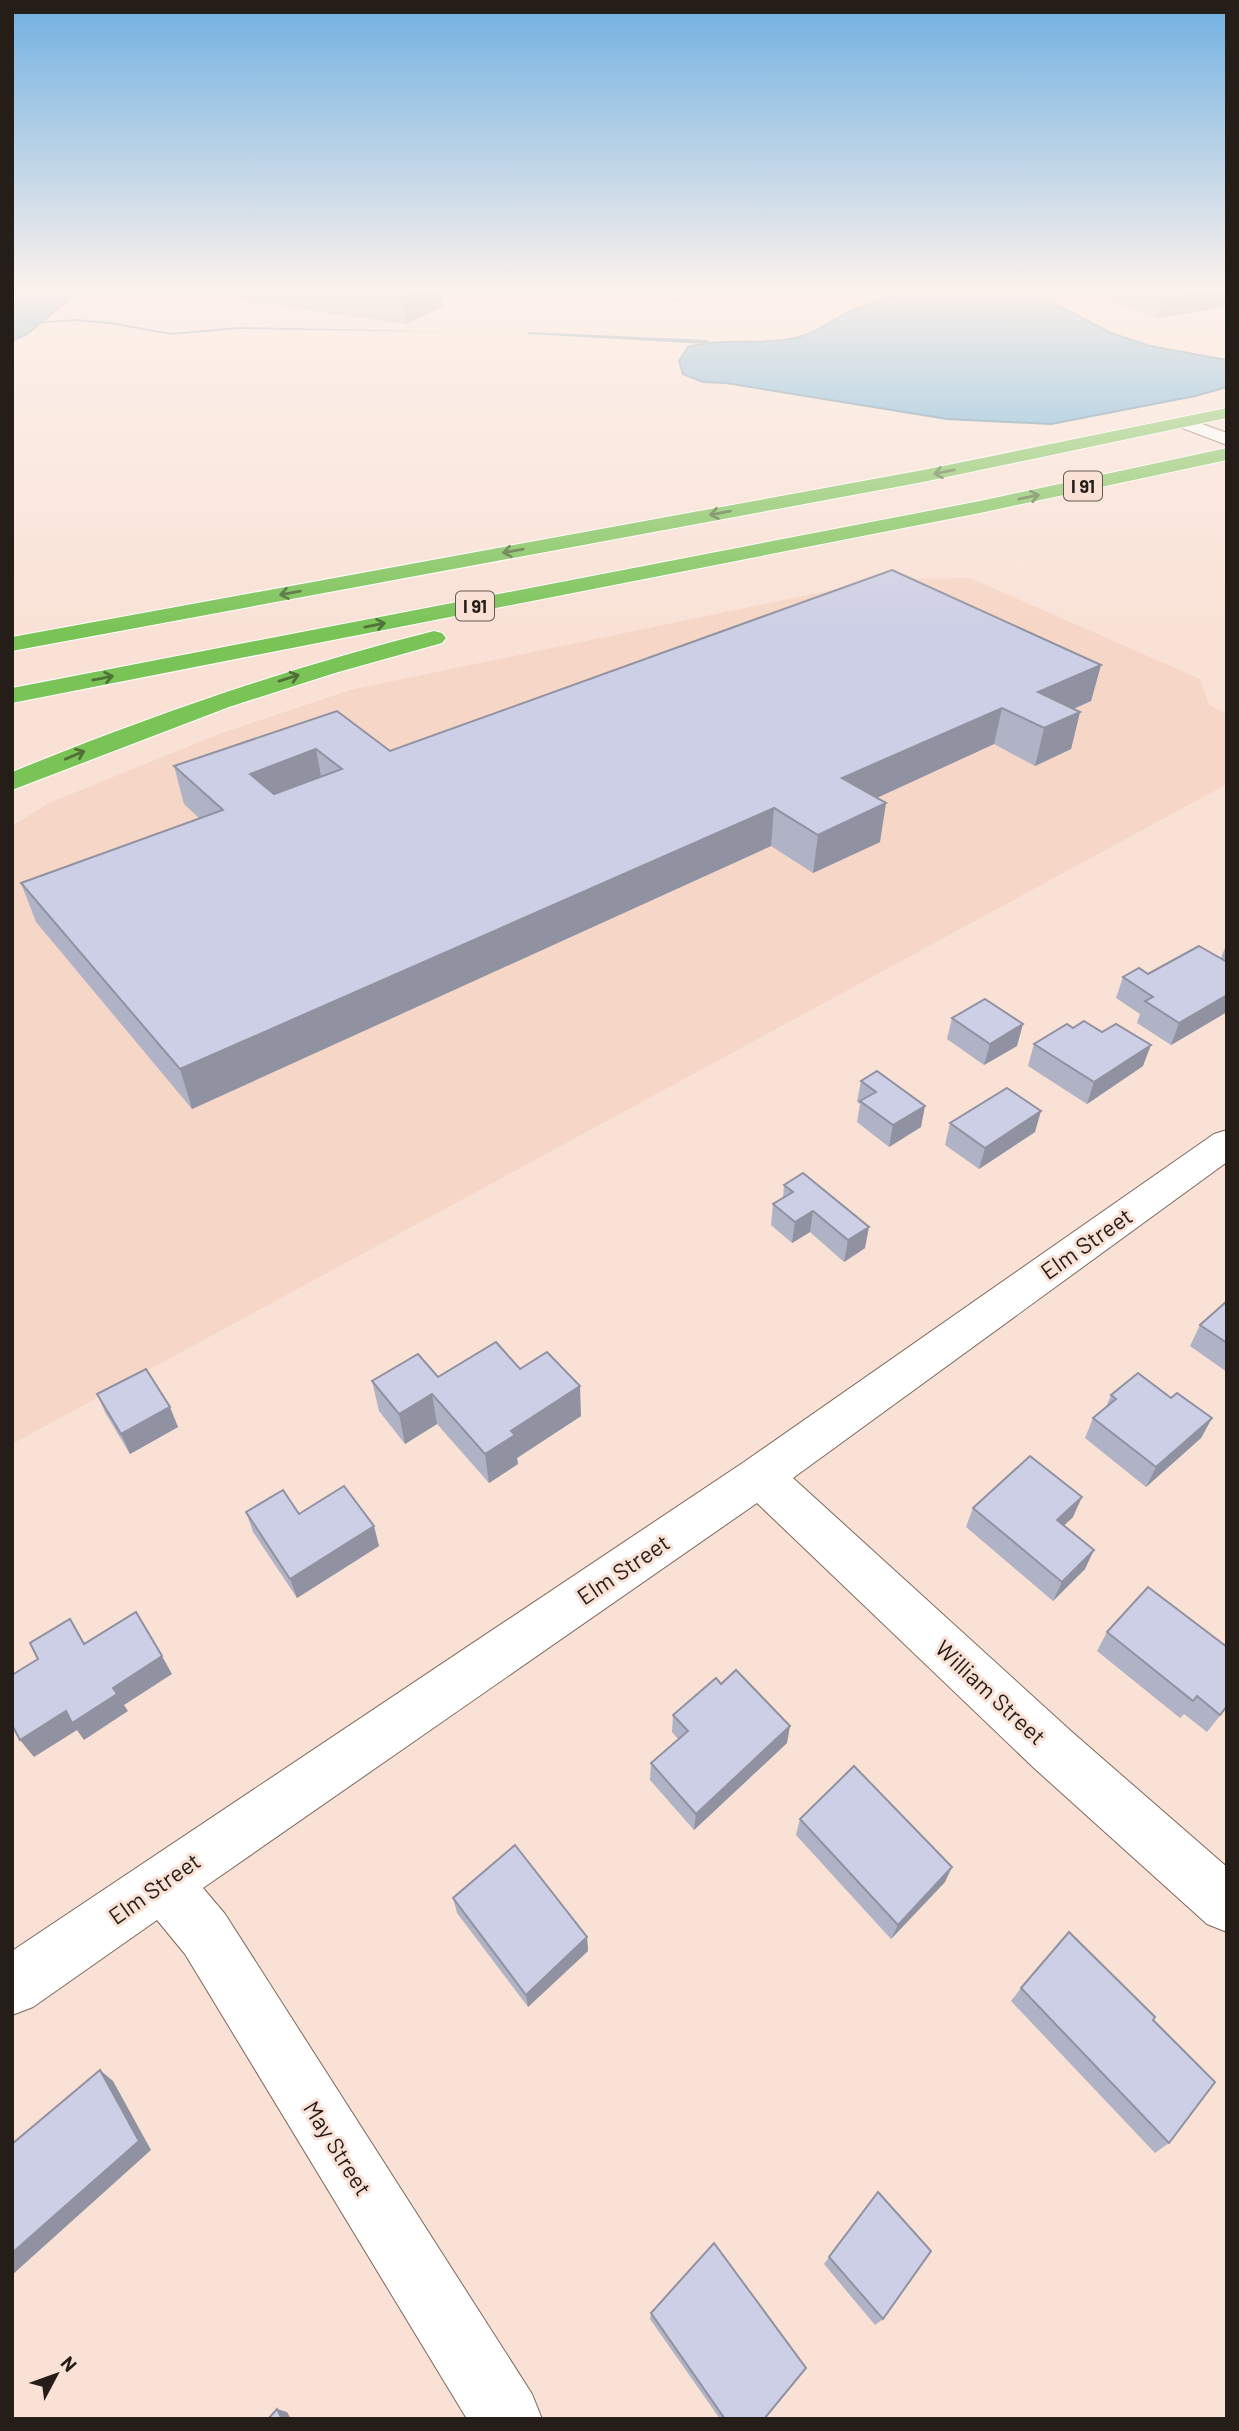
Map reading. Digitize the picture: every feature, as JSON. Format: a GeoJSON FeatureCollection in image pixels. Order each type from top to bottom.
{"type":"FeatureCollection","features":[{"type":"Feature","properties":{"kind":"highway","name":"I 91"},"geometry":{"type":"LineString","coordinates":[[12,644],[923,476],[1227,413]]}},
{"type":"Feature","properties":{"kind":"highway","name":"I 91"},"geometry":{"type":"LineString","coordinates":[[12,696],[938,516],[1227,454]]}},
{"type":"Feature","properties":{"kind":"highway"},"geometry":{"type":"LineString","coordinates":[[12,782],[161,721],[333,665],[661,584],[874,539],[938,516]]}},
{"type":"Feature","properties":{"kind":"highway"},"geometry":{"type":"LineString","coordinates":[[12,631],[162,606],[249,600]]}},
{"type":"Feature","properties":{"kind":"street"},"geometry":{"type":"LineString","coordinates":[[1184,422],[1227,440]]}},
{"type":"Feature","properties":{"kind":"street","name":"Elm Street"},"geometry":{"type":"LineString","coordinates":[[12,1986],[760,1476],[1227,1143]]}},
{"type":"Feature","properties":{"kind":"street","name":"William Street"},"geometry":{"type":"LineString","coordinates":[[760,1476],[1053,1750],[1227,1904]]}},
{"type":"Feature","properties":{"kind":"street","name":"May Street"},"geometry":{"type":"LineString","coordinates":[[162,1882],[205,1934],[506,2419]]}},
{"type":"Feature","properties":{"kind":"shaded area"},"geometry":{"type":"Polygon","coordinates":[[[970,578],[1200,679],[1209,705],[1227,715],[1227,784],[12,1444],[12,826],[49,803],[222,733],[350,690],[885,579],[970,578]]]}},
{"type":"Feature","properties":{"kind":"water"},"geometry":{"type":"Polygon","coordinates":[[[845,402],[1162,402],[1051,424],[947,419],[845,402]]]}},
{"type":"Feature","properties":{"kind":"building"},"geometry":{"type":"Polygon","coordinates":[[[892,570],[1101,665],[1038,692],[1080,712],[1044,728],[1002,708],[842,778],[886,803],[818,835],[774,808],[180,1069],[21,883],[223,810],[174,766],[337,711],[390,751],[892,570]],[[316,749],[250,774],[274,794],[342,769],[316,749]]]}},
{"type":"Feature","properties":{"kind":"building"},"geometry":{"type":"Polygon","coordinates":[[[1199,946],[1227,962],[1227,995],[1179,1023],[1145,1001],[1153,997],[1123,977],[1139,968],[1148,974],[1199,946]]]}},
{"type":"Feature","properties":{"kind":"building"},"geometry":{"type":"Polygon","coordinates":[[[985,999],[1023,1024],[990,1044],[952,1018],[985,999]]]}},
{"type":"Feature","properties":{"kind":"building"},"geometry":{"type":"Polygon","coordinates":[[[1084,1021],[1102,1032],[1116,1024],[1151,1045],[1094,1082],[1034,1044],[1067,1024],[1073,1028],[1084,1021]]]}},
{"type":"Feature","properties":{"kind":"building"},"geometry":{"type":"Polygon","coordinates":[[[877,1071],[925,1106],[893,1125],[860,1101],[876,1092],[861,1081],[877,1071]]]}},
{"type":"Feature","properties":{"kind":"building"},"geometry":{"type":"Polygon","coordinates":[[[1007,1088],[1041,1111],[985,1148],[950,1123],[1007,1088]]]}},
{"type":"Feature","properties":{"kind":"building"},"geometry":{"type":"Polygon","coordinates":[[[803,1173],[869,1227],[848,1240],[813,1211],[795,1222],[773,1204],[793,1192],[784,1185],[803,1173]]]}},
{"type":"Feature","properties":{"kind":"building"},"geometry":{"type":"Polygon","coordinates":[[[1227,1301],[1227,1343],[1200,1325],[1227,1301]]]}},
{"type":"Feature","properties":{"kind":"building"},"geometry":{"type":"Polygon","coordinates":[[[496,1342],[520,1369],[547,1352],[580,1386],[511,1431],[515,1435],[485,1454],[432,1394],[399,1414],[372,1381],[418,1354],[438,1377],[496,1342]]]}},
{"type":"Feature","properties":{"kind":"building"},"geometry":{"type":"Polygon","coordinates":[[[146,1369],[170,1407],[121,1434],[97,1394],[146,1369]]]}},
{"type":"Feature","properties":{"kind":"building"},"geometry":{"type":"Polygon","coordinates":[[[1138,1373],[1171,1398],[1177,1393],[1212,1418],[1156,1467],[1093,1418],[1116,1399],[1111,1395],[1138,1373]]]}},
{"type":"Feature","properties":{"kind":"building"},"geometry":{"type":"Polygon","coordinates":[[[1030,1456],[1082,1497],[1057,1520],[1094,1550],[1062,1582],[973,1508],[1030,1456]]]}},
{"type":"Feature","properties":{"kind":"building"},"geometry":{"type":"Polygon","coordinates":[[[344,1486],[374,1526],[290,1579],[246,1512],[283,1490],[299,1514],[344,1486]]]}},
{"type":"Feature","properties":{"kind":"building"},"geometry":{"type":"Polygon","coordinates":[[[1148,1587],[1227,1647],[1227,1706],[1220,1715],[1197,1696],[1193,1701],[1107,1632],[1148,1587]]]}},
{"type":"Feature","properties":{"kind":"building"},"geometry":{"type":"Polygon","coordinates":[[[136,1612],[162,1656],[113,1688],[117,1694],[72,1723],[66,1711],[20,1740],[12,1725],[12,1675],[38,1659],[30,1643],[70,1619],[84,1644],[136,1612]]]}},
{"type":"Feature","properties":{"kind":"building"},"geometry":{"type":"Polygon","coordinates":[[[736,1670],[790,1726],[696,1814],[651,1763],[688,1731],[673,1715],[716,1678],[721,1684],[736,1670]]]}},
{"type":"Feature","properties":{"kind":"building"},"geometry":{"type":"Polygon","coordinates":[[[854,1766],[952,1867],[898,1925],[800,1819],[854,1766]]]}},
{"type":"Feature","properties":{"kind":"building"},"geometry":{"type":"Polygon","coordinates":[[[515,1845],[587,1937],[526,1995],[453,1898],[515,1845]]]}},
{"type":"Feature","properties":{"kind":"building"},"geometry":{"type":"Polygon","coordinates":[[[1069,1932],[1155,2017],[1153,2020],[1215,2082],[1169,2143],[1021,1988],[1069,1932]]]}},
{"type":"Feature","properties":{"kind":"building"},"geometry":{"type":"Polygon","coordinates":[[[100,2070],[139,2141],[12,2253],[12,2144],[100,2070]]]}},
{"type":"Feature","properties":{"kind":"building"},"geometry":{"type":"Polygon","coordinates":[[[878,2192],[931,2251],[883,2319],[829,2257],[878,2192]]]}},
{"type":"Feature","properties":{"kind":"building"},"geometry":{"type":"Polygon","coordinates":[[[714,2243],[806,2368],[764,2419],[725,2419],[651,2313],[714,2243]]]}},
{"type":"Feature","properties":{"kind":"building"},"geometry":{"type":"Polygon","coordinates":[[[277,2409],[282,2419],[268,2419],[277,2409]]]}}]}
